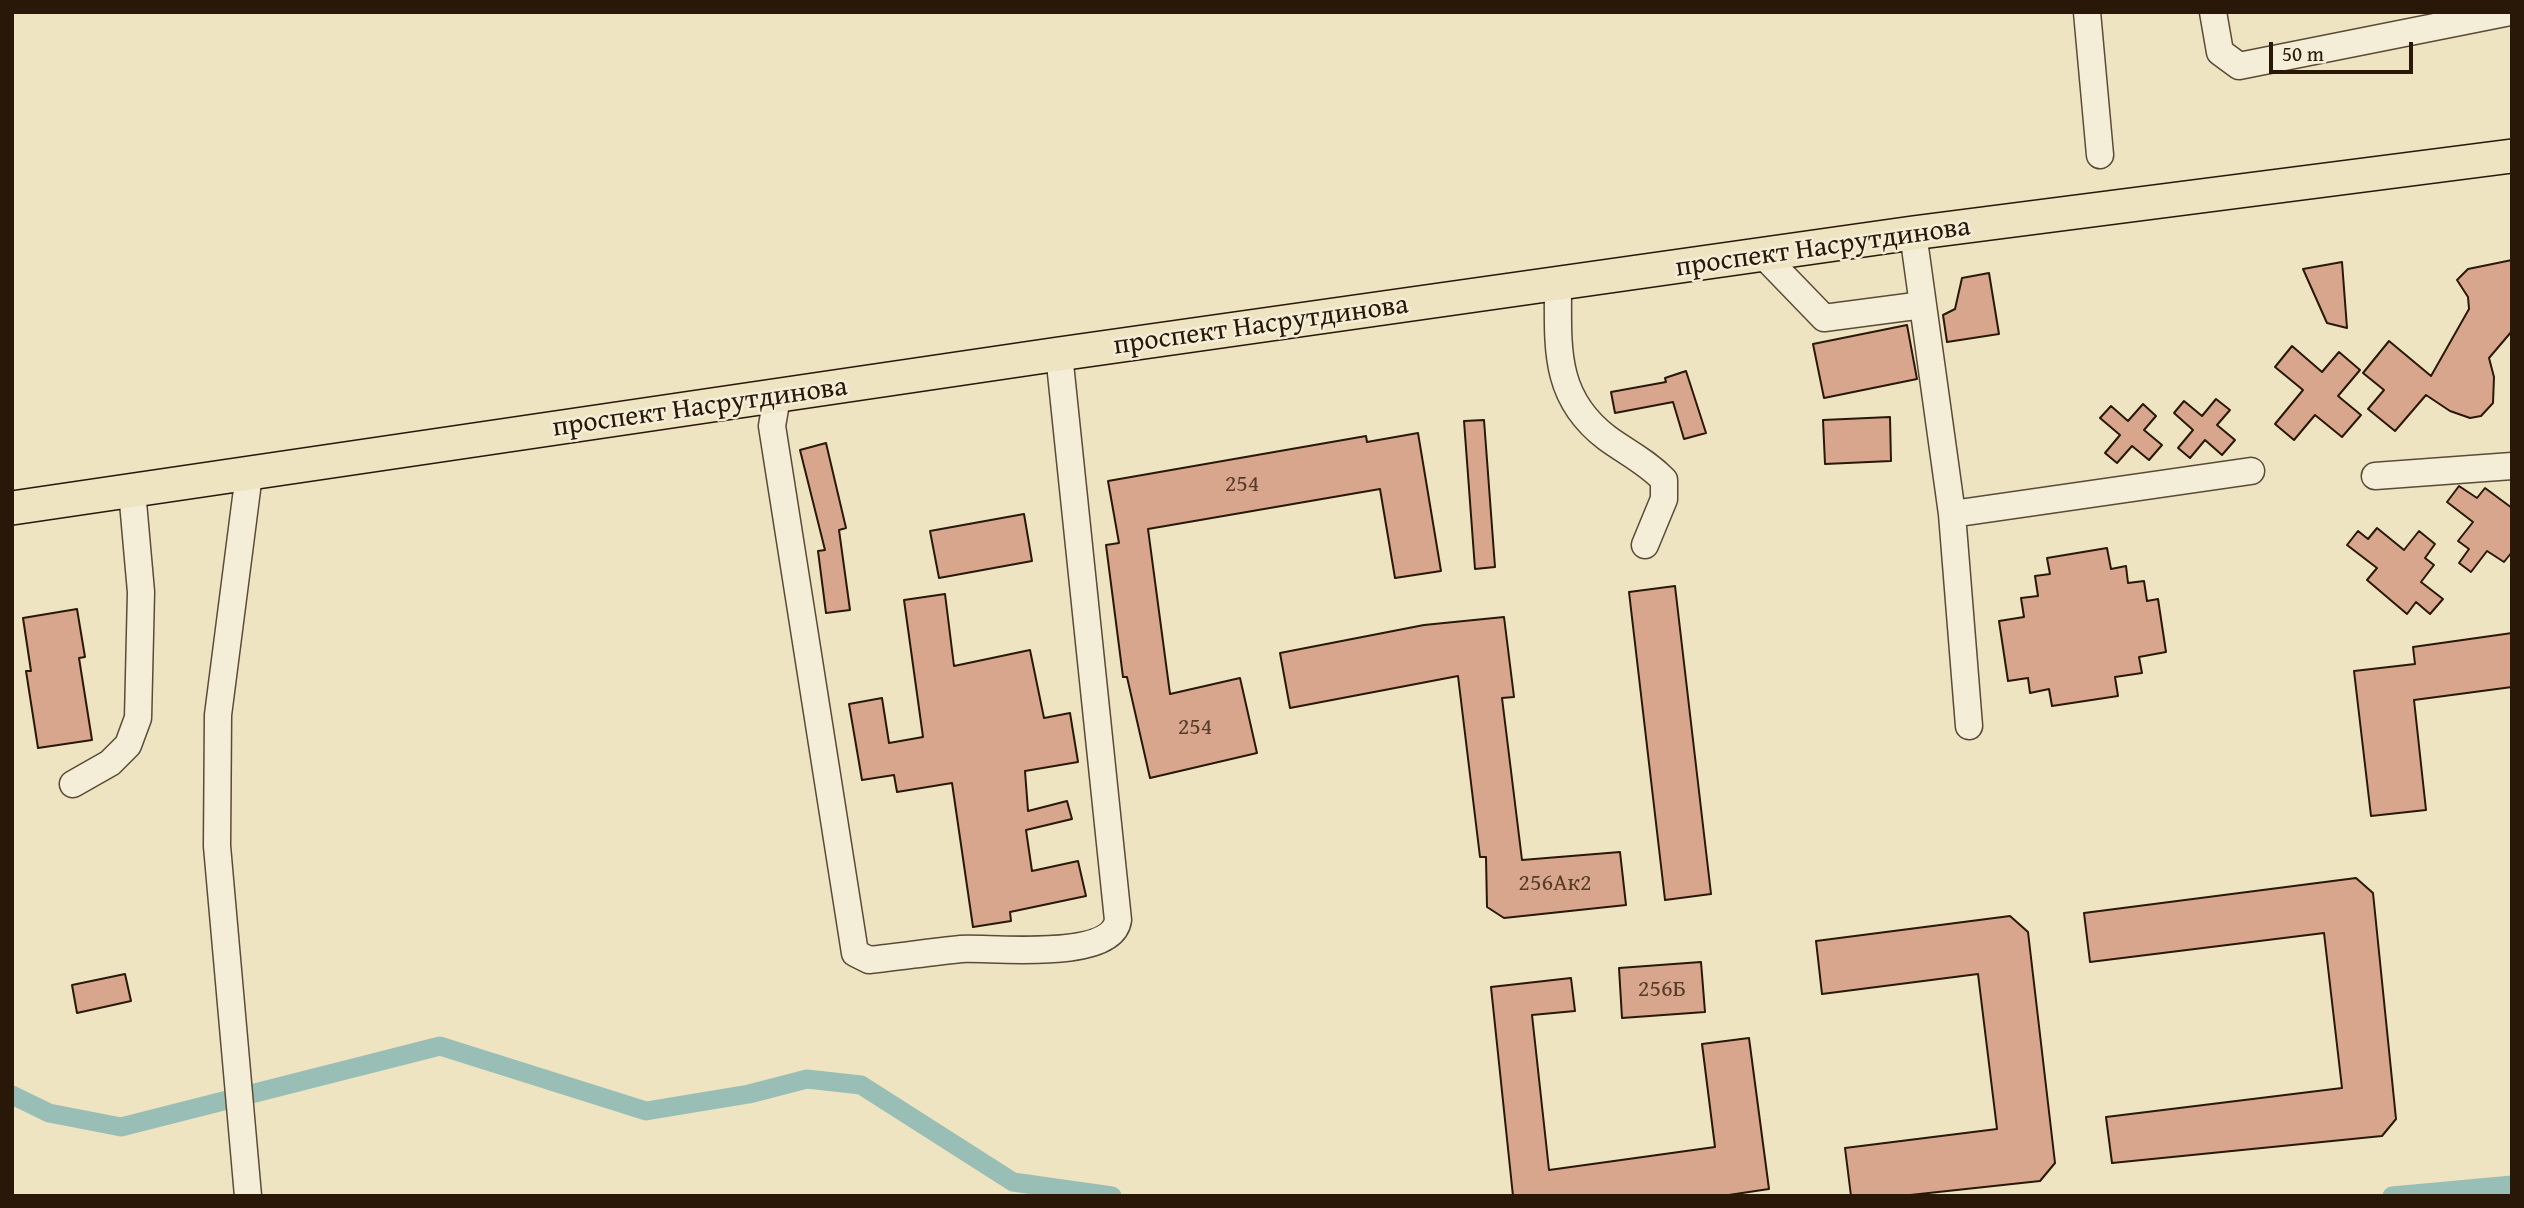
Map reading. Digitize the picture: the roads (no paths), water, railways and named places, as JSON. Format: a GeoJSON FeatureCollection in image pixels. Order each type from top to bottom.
{"type":"FeatureCollection","features":[{"type":"Feature","properties":{"kind":"main road","name":"проспект Насрутдинова"},"geometry":{"type":"LineString","coordinates":[[12,508],[1059,354],[1765,257],[1913,233],[2512,156]]}},
{"type":"Feature","properties":{"kind":"street"},"geometry":{"type":"LineString","coordinates":[[2087,12],[2100,155]]}},
{"type":"Feature","properties":{"kind":"street"},"geometry":{"type":"LineString","coordinates":[[2213,12],[2220,52],[2239,66],[2510,12]]}},
{"type":"Feature","properties":{"kind":"street"},"geometry":{"type":"LineString","coordinates":[[1913,233],[1952,514],[1969,726]]}},
{"type":"Feature","properties":{"kind":"street"},"geometry":{"type":"LineString","coordinates":[[1765,257],[1824,317],[1925,315]]}},
{"type":"Feature","properties":{"kind":"street"},"geometry":{"type":"LineString","coordinates":[[1559,285],[1558,329],[1566,391],[1582,416],[1607,438],[1651,466],[1664,480],[1664,499],[1645,545]]}},
{"type":"Feature","properties":{"kind":"street"},"geometry":{"type":"LineString","coordinates":[[777,397],[772,426],[855,953],[869,960],[963,949],[1053,950],[1108,936],[1116,929],[1118,920],[1059,354]]}},
{"type":"Feature","properties":{"kind":"street"},"geometry":{"type":"LineString","coordinates":[[2375,476],[2512,466]]}},
{"type":"Feature","properties":{"kind":"street"},"geometry":{"type":"LineString","coordinates":[[1952,514],[2250,471]]}},
{"type":"Feature","properties":{"kind":"street"},"geometry":{"type":"LineString","coordinates":[[248,1196],[218,846],[218,715],[249,474]]}},
{"type":"Feature","properties":{"kind":"street"},"geometry":{"type":"LineString","coordinates":[[73,784],[110,763],[128,745],[138,718],[142,606],[132,491]]}},
{"type":"Feature","properties":{"kind":"waterway"},"geometry":{"type":"LineString","coordinates":[[12,1095],[49,1113],[121,1127],[440,1046],[646,1111],[749,1094],[807,1079],[861,1085],[1013,1182],[1112,1196]]}},
{"type":"Feature","properties":{"kind":"waterway"},"geometry":{"type":"LineString","coordinates":[[2392,1196],[2512,1185]]}}]}
